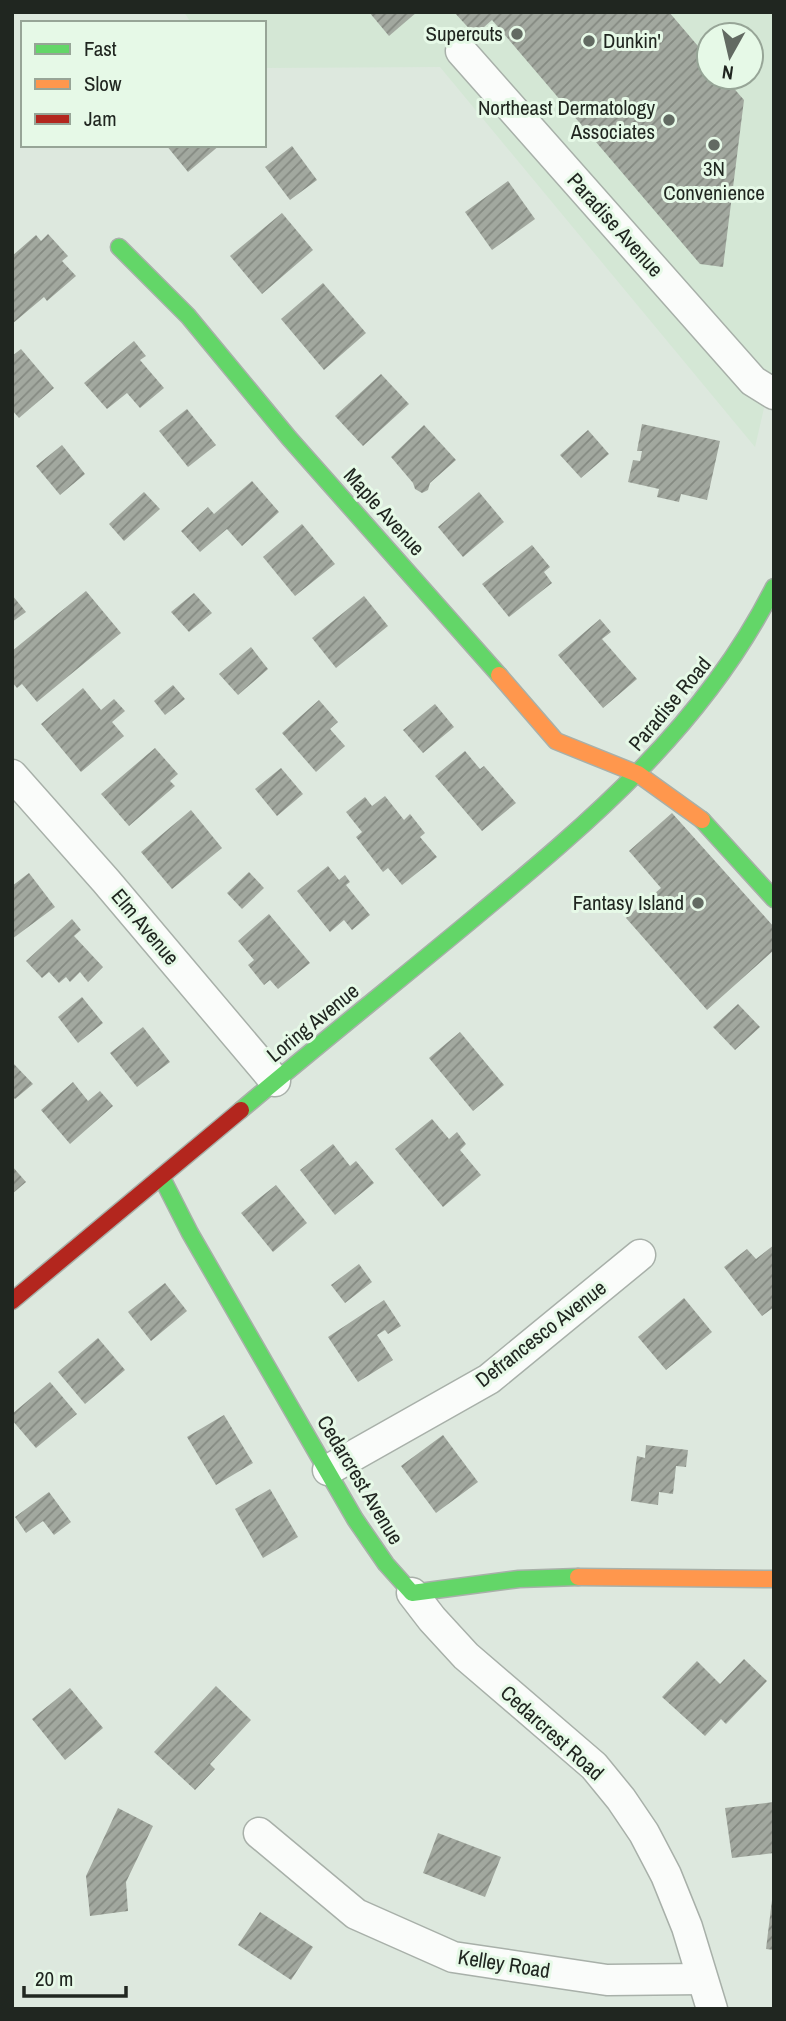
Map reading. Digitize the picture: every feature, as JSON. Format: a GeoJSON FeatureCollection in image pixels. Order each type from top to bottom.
{"type":"FeatureCollection","features":[{"type":"Feature","properties":{"kind":"main road","name":"Maple Avenue"},"geometry":{"type":"LineString","coordinates":[[119,247],[188,316],[289,439],[392,552],[556,741],[638,774],[699,816],[774,899]]}},
{"type":"Feature","properties":{"kind":"main road","name":"Paradise Road"},"geometry":{"type":"LineString","coordinates":[[638,774],[719,683],[774,587]]}},
{"type":"Feature","properties":{"kind":"main road","name":"Loring Avenue"},"geometry":{"type":"LineString","coordinates":[[12,1301],[275,1081],[511,889],[638,774]]}},
{"type":"Feature","properties":{"kind":"main road","name":"Cedarcrest Avenue"},"geometry":{"type":"LineString","coordinates":[[162,1178],[190,1233],[355,1519],[386,1564],[412,1593]]}},
{"type":"Feature","properties":{"kind":"main road"},"geometry":{"type":"LineString","coordinates":[[412,1593],[552,1577],[624,1576],[692,1581],[774,1579]]}},
{"type":"Feature","properties":{"kind":"street","name":"Paradise Avenue"},"geometry":{"type":"LineString","coordinates":[[461,51],[753,381],[774,394]]}},
{"type":"Feature","properties":{"kind":"street","name":"Elm Avenue"},"geometry":{"type":"LineString","coordinates":[[12,775],[106,881],[275,1081]]}},
{"type":"Feature","properties":{"kind":"street","name":"Defrancesco Avenue"},"geometry":{"type":"LineString","coordinates":[[328,1470],[489,1379],[640,1255]]}},
{"type":"Feature","properties":{"kind":"street","name":"Cedarcrest Road"},"geometry":{"type":"LineString","coordinates":[[412,1593],[466,1657],[594,1766],[621,1799],[644,1833],[666,1875],[687,1927],[712,2009]]}},
{"type":"Feature","properties":{"kind":"street","name":"Kelley Road"},"geometry":{"type":"LineString","coordinates":[[259,1833],[356,1914],[453,1957],[607,1980],[702,1979]]}},
{"type":"Feature","properties":{"kind":"shaded area"},"geometry":{"type":"Polygon","coordinates":[[[184,12],[774,12],[774,365],[755,447],[440,67],[266,68],[266,21],[190,21],[184,12]]]}},
{"type":"Feature","properties":{"kind":"building"},"geometry":{"type":"Polygon","coordinates":[[[369,12],[417,12],[389,36],[369,12]]]}},
{"type":"Feature","properties":{"kind":"building"},"geometry":{"type":"Polygon","coordinates":[[[454,12],[669,12],[695,43],[695,91],[736,91],[744,100],[723,267],[700,264],[492,20],[475,35],[454,12]]]}},
{"type":"Feature","properties":{"kind":"building"},"geometry":{"type":"Polygon","coordinates":[[[292,146],[317,180],[290,200],[265,167],[292,146]]]}},
{"type":"Feature","properties":{"kind":"building"},"geometry":{"type":"Polygon","coordinates":[[[168,147],[218,147],[188,172],[168,147]]]}},
{"type":"Feature","properties":{"kind":"building"},"geometry":{"type":"Polygon","coordinates":[[[508,181],[535,219],[492,250],[465,212],[508,181]]]}},
{"type":"Feature","properties":{"kind":"building"},"geometry":{"type":"Polygon","coordinates":[[[282,213],[313,250],[262,294],[230,256],[282,213]]]}},
{"type":"Feature","properties":{"kind":"building"},"geometry":{"type":"Polygon","coordinates":[[[48,234],[68,256],[62,261],[76,276],[47,301],[44,297],[12,324],[12,256],[36,235],[41,241],[48,234]]]}},
{"type":"Feature","properties":{"kind":"building"},"geometry":{"type":"Polygon","coordinates":[[[323,283],[366,333],[324,370],[281,319],[323,283]]]}},
{"type":"Feature","properties":{"kind":"building"},"geometry":{"type":"Polygon","coordinates":[[[134,341],[146,356],[140,360],[164,388],[140,408],[127,393],[107,409],[84,383],[134,341]]]}},
{"type":"Feature","properties":{"kind":"building"},"geometry":{"type":"Polygon","coordinates":[[[21,349],[54,388],[19,418],[12,410],[12,356],[21,349]]]}},
{"type":"Feature","properties":{"kind":"building"},"geometry":{"type":"Polygon","coordinates":[[[381,374],[409,404],[363,446],[335,416],[381,374]]]}},
{"type":"Feature","properties":{"kind":"building"},"geometry":{"type":"Polygon","coordinates":[[[187,409],[216,445],[188,467],[159,431],[187,409]]]}},
{"type":"Feature","properties":{"kind":"building"},"geometry":{"type":"Polygon","coordinates":[[[642,424],[720,441],[707,500],[681,494],[679,502],[657,497],[659,489],[628,482],[633,460],[640,461],[642,451],[637,451],[642,424]]]}},
{"type":"Feature","properties":{"kind":"building"},"geometry":{"type":"Polygon","coordinates":[[[424,425],[456,460],[422,493],[415,489],[391,457],[424,425]]]}},
{"type":"Feature","properties":{"kind":"building"},"geometry":{"type":"Polygon","coordinates":[[[588,430],[609,454],[581,478],[560,455],[588,430]]]}},
{"type":"Feature","properties":{"kind":"building"},"geometry":{"type":"Polygon","coordinates":[[[62,445],[85,474],[60,495],[36,466],[62,445]]]}},
{"type":"Feature","properties":{"kind":"building"},"geometry":{"type":"Polygon","coordinates":[[[252,481],[279,512],[242,546],[227,529],[200,552],[181,531],[208,507],[214,514],[252,481]]]}},
{"type":"Feature","properties":{"kind":"building"},"geometry":{"type":"Polygon","coordinates":[[[144,492],[160,509],[124,541],[109,524],[144,492]]]}},
{"type":"Feature","properties":{"kind":"building"},"geometry":{"type":"Polygon","coordinates":[[[479,492],[504,522],[463,557],[438,527],[479,492]]]}},
{"type":"Feature","properties":{"kind":"building"},"geometry":{"type":"Polygon","coordinates":[[[302,524],[335,564],[295,596],[263,557],[302,524]]]}},
{"type":"Feature","properties":{"kind":"building"},"geometry":{"type":"Polygon","coordinates":[[[532,545],[550,567],[544,572],[552,583],[509,617],[482,584],[532,545]]]}},
{"type":"Feature","properties":{"kind":"building"},"geometry":{"type":"Polygon","coordinates":[[[86,591],[121,633],[37,702],[22,684],[17,688],[12,682],[12,651],[86,591]]]}},
{"type":"Feature","properties":{"kind":"building"},"geometry":{"type":"Polygon","coordinates":[[[194,593],[212,613],[189,632],[171,612],[194,593]]]}},
{"type":"Feature","properties":{"kind":"building"},"geometry":{"type":"Polygon","coordinates":[[[12,595],[26,612],[12,622],[12,595]]]}},
{"type":"Feature","properties":{"kind":"building"},"geometry":{"type":"Polygon","coordinates":[[[364,596],[388,626],[336,668],[312,638],[364,596]]]}},
{"type":"Feature","properties":{"kind":"building"},"geometry":{"type":"Polygon","coordinates":[[[600,619],[611,632],[602,639],[637,679],[603,708],[558,655],[600,619]]]}},
{"type":"Feature","properties":{"kind":"building"},"geometry":{"type":"Polygon","coordinates":[[[251,647],[268,669],[238,695],[219,674],[251,647]]]}},
{"type":"Feature","properties":{"kind":"building"},"geometry":{"type":"Polygon","coordinates":[[[173,685],[185,699],[165,715],[154,701],[173,685]]]}},
{"type":"Feature","properties":{"kind":"building"},"geometry":{"type":"Polygon","coordinates":[[[83,688],[101,710],[114,699],[125,711],[112,722],[124,736],[81,772],[41,724],[83,688]]]}},
{"type":"Feature","properties":{"kind":"building"},"geometry":{"type":"Polygon","coordinates":[[[319,700],[338,722],[330,729],[345,746],[316,772],[282,733],[319,700]]]}},
{"type":"Feature","properties":{"kind":"building"},"geometry":{"type":"Polygon","coordinates":[[[435,704],[454,727],[423,753],[403,730],[435,704]]]}},
{"type":"Feature","properties":{"kind":"building"},"geometry":{"type":"Polygon","coordinates":[[[155,748],[178,774],[170,781],[175,786],[129,826],[101,794],[155,748]]]}},
{"type":"Feature","properties":{"kind":"building"},"geometry":{"type":"Polygon","coordinates":[[[465,751],[480,769],[484,766],[516,803],[482,831],[435,776],[465,751]]]}},
{"type":"Feature","properties":{"kind":"building"},"geometry":{"type":"Polygon","coordinates":[[[281,768],[303,794],[277,816],[255,789],[281,768]]]}},
{"type":"Feature","properties":{"kind":"building"},"geometry":{"type":"Polygon","coordinates":[[[385,796],[404,820],[410,814],[425,833],[420,837],[437,857],[402,885],[388,868],[383,872],[356,837],[362,832],[346,812],[365,797],[372,806],[385,796]]]}},
{"type":"Feature","properties":{"kind":"building"},"geometry":{"type":"Polygon","coordinates":[[[191,810],[222,848],[172,889],[141,852],[191,810]]]}},
{"type":"Feature","properties":{"kind":"building","name":"Fantasy Island"},"geometry":{"type":"Polygon","coordinates":[[[672,813],[774,927],[774,950],[707,1010],[626,918],[661,888],[629,851],[672,813]]]}},
{"type":"Feature","properties":{"kind":"building"},"geometry":{"type":"Polygon","coordinates":[[[328,866],[339,880],[345,875],[350,882],[346,885],[370,915],[352,930],[344,920],[330,932],[297,891],[328,866]]]}},
{"type":"Feature","properties":{"kind":"building"},"geometry":{"type":"Polygon","coordinates":[[[249,872],[264,888],[242,909],[227,893],[249,872]]]}},
{"type":"Feature","properties":{"kind":"building"},"geometry":{"type":"Polygon","coordinates":[[[29,873],[55,907],[12,939],[12,886],[29,873]]]}},
{"type":"Feature","properties":{"kind":"building"},"geometry":{"type":"Polygon","coordinates":[[[269,914],[310,963],[278,989],[270,980],[264,985],[248,965],[254,960],[238,941],[269,914]]]}},
{"type":"Feature","properties":{"kind":"building"},"geometry":{"type":"Polygon","coordinates":[[[72,919],[81,930],[74,936],[103,967],[88,982],[80,972],[70,982],[66,977],[59,983],[49,972],[42,978],[26,961],[72,919]]]}},
{"type":"Feature","properties":{"kind":"building"},"geometry":{"type":"Polygon","coordinates":[[[82,997],[103,1023],[78,1043],[58,1017],[82,997]]]}},
{"type":"Feature","properties":{"kind":"building"},"geometry":{"type":"Polygon","coordinates":[[[738,1004],[760,1027],[735,1050],[713,1027],[738,1004]]]}},
{"type":"Feature","properties":{"kind":"building"},"geometry":{"type":"Polygon","coordinates":[[[143,1027],[170,1062],[137,1087],[110,1053],[143,1027]]]}},
{"type":"Feature","properties":{"kind":"building"},"geometry":{"type":"Polygon","coordinates":[[[460,1032],[504,1085],[473,1111],[429,1058],[460,1032]]]}},
{"type":"Feature","properties":{"kind":"building"},"geometry":{"type":"Polygon","coordinates":[[[12,1062],[33,1084],[15,1099],[12,1096],[12,1062]]]}},
{"type":"Feature","properties":{"kind":"building"},"geometry":{"type":"Polygon","coordinates":[[[73,1082],[88,1101],[100,1091],[113,1106],[70,1144],[41,1110],[73,1082]]]}},
{"type":"Feature","properties":{"kind":"building"},"geometry":{"type":"Polygon","coordinates":[[[432,1119],[449,1139],[457,1132],[466,1144],[460,1150],[481,1175],[443,1207],[395,1149],[432,1119]]]}},
{"type":"Feature","properties":{"kind":"building"},"geometry":{"type":"Polygon","coordinates":[[[333,1144],[350,1166],[356,1161],[374,1183],[335,1215],[300,1170],[333,1144]]]}},
{"type":"Feature","properties":{"kind":"building"},"geometry":{"type":"Polygon","coordinates":[[[12,1166],[26,1182],[12,1194],[12,1166]]]}},
{"type":"Feature","properties":{"kind":"building"},"geometry":{"type":"Polygon","coordinates":[[[276,1185],[307,1223],[273,1252],[241,1213],[276,1185]]]}},
{"type":"Feature","properties":{"kind":"building"},"geometry":{"type":"Polygon","coordinates":[[[774,1245],[774,1307],[762,1316],[724,1267],[747,1249],[756,1259],[774,1245]]]}},
{"type":"Feature","properties":{"kind":"building"},"geometry":{"type":"Polygon","coordinates":[[[359,1264],[372,1282],[345,1303],[331,1285],[359,1264]]]}},
{"type":"Feature","properties":{"kind":"building"},"geometry":{"type":"Polygon","coordinates":[[[165,1283],[187,1311],[151,1341],[128,1312],[165,1283]]]}},
{"type":"Feature","properties":{"kind":"building"},"geometry":{"type":"Polygon","coordinates":[[[684,1298],[712,1332],[666,1370],[638,1337],[684,1298]]]}},
{"type":"Feature","properties":{"kind":"building"},"geometry":{"type":"Polygon","coordinates":[[[384,1300],[401,1326],[388,1334],[385,1330],[377,1335],[393,1360],[358,1382],[328,1337],[384,1300]]]}},
{"type":"Feature","properties":{"kind":"building"},"geometry":{"type":"Polygon","coordinates":[[[98,1338],[125,1370],[85,1404],[58,1372],[98,1338]]]}},
{"type":"Feature","properties":{"kind":"building"},"geometry":{"type":"Polygon","coordinates":[[[50,1382],[77,1414],[36,1448],[12,1420],[12,1414],[50,1382]]]}},
{"type":"Feature","properties":{"kind":"building"},"geometry":{"type":"Polygon","coordinates":[[[224,1415],[253,1463],[216,1485],[187,1437],[224,1415]]]}},
{"type":"Feature","properties":{"kind":"building"},"geometry":{"type":"Polygon","coordinates":[[[443,1435],[478,1482],[436,1513],[401,1466],[443,1435]]]}},
{"type":"Feature","properties":{"kind":"building"},"geometry":{"type":"Polygon","coordinates":[[[646,1445],[688,1450],[686,1467],[676,1466],[673,1494],[659,1492],[658,1505],[631,1501],[637,1456],[645,1458],[646,1445]]]}},
{"type":"Feature","properties":{"kind":"building"},"geometry":{"type":"Polygon","coordinates":[[[270,1489],[298,1537],[263,1558],[235,1509],[270,1489]]]}},
{"type":"Feature","properties":{"kind":"building"},"geometry":{"type":"Polygon","coordinates":[[[49,1492],[71,1522],[54,1535],[43,1521],[26,1533],[15,1517],[49,1492]]]}},
{"type":"Feature","properties":{"kind":"building"},"geometry":{"type":"Polygon","coordinates":[[[744,1659],[767,1681],[726,1724],[721,1719],[705,1736],[662,1697],[697,1661],[720,1684],[744,1659]]]}},
{"type":"Feature","properties":{"kind":"building"},"geometry":{"type":"Polygon","coordinates":[[[216,1686],[251,1720],[210,1764],[215,1769],[195,1790],[154,1752],[216,1686]]]}},
{"type":"Feature","properties":{"kind":"building"},"geometry":{"type":"Polygon","coordinates":[[[70,1688],[103,1728],[65,1760],[32,1719],[70,1688]]]}},
{"type":"Feature","properties":{"kind":"building"},"geometry":{"type":"Polygon","coordinates":[[[774,1802],[774,1853],[732,1858],[725,1808],[774,1802]]]}},
{"type":"Feature","properties":{"kind":"building"},"geometry":{"type":"Polygon","coordinates":[[[118,1808],[153,1826],[126,1882],[128,1911],[90,1916],[86,1876],[118,1808]]]}},
{"type":"Feature","properties":{"kind":"building"},"geometry":{"type":"Polygon","coordinates":[[[438,1833],[501,1857],[485,1897],[423,1873],[438,1833]]]}},
{"type":"Feature","properties":{"kind":"building"},"geometry":{"type":"Polygon","coordinates":[[[774,1900],[774,1950],[766,1949],[774,1900]]]}},
{"type":"Feature","properties":{"kind":"building"},"geometry":{"type":"Polygon","coordinates":[[[260,1912],[313,1947],[291,1980],[238,1945],[260,1912]]]}},
{"type":"Feature","properties":{"kind":"traffic: fast"},"geometry":{"type":"LineString","coordinates":[[119,247],[188,316],[289,438],[499,675]]}},
{"type":"Feature","properties":{"kind":"traffic: fast"},"geometry":{"type":"LineString","coordinates":[[241,1110],[518,881],[642,768],[714,684],[746,637],[774,587]]}},
{"type":"Feature","properties":{"kind":"traffic: fast"},"geometry":{"type":"LineString","coordinates":[[702,820],[774,899]]}},
{"type":"Feature","properties":{"kind":"traffic: fast"},"geometry":{"type":"LineString","coordinates":[[162,1178],[190,1233],[355,1519],[386,1564],[412,1593],[519,1579],[578,1577]]}},
{"type":"Feature","properties":{"kind":"traffic: slow"},"geometry":{"type":"LineString","coordinates":[[499,675],[556,741],[638,774],[702,820]]}},
{"type":"Feature","properties":{"kind":"traffic: slow"},"geometry":{"type":"LineString","coordinates":[[578,1577],[774,1579]]}},
{"type":"Feature","properties":{"kind":"traffic: jam"},"geometry":{"type":"LineString","coordinates":[[12,1301],[241,1110]]}},
{"type":"Feature","properties":{"kind":"place","name":"Supercuts"},"geometry":{"type":"Point","coordinates":[517,34]}},
{"type":"Feature","properties":{"kind":"place","name":"Dunkin'"},"geometry":{"type":"Point","coordinates":[589,41]}},
{"type":"Feature","properties":{"kind":"place","name":"Northeast Dermatology Associates"},"geometry":{"type":"Point","coordinates":[669,120]}},
{"type":"Feature","properties":{"kind":"place","name":"3N Convenience"},"geometry":{"type":"Point","coordinates":[714,145]}},
{"type":"Feature","properties":{"kind":"place","name":"Fantasy Island"},"geometry":{"type":"Point","coordinates":[698,903]}}]}
